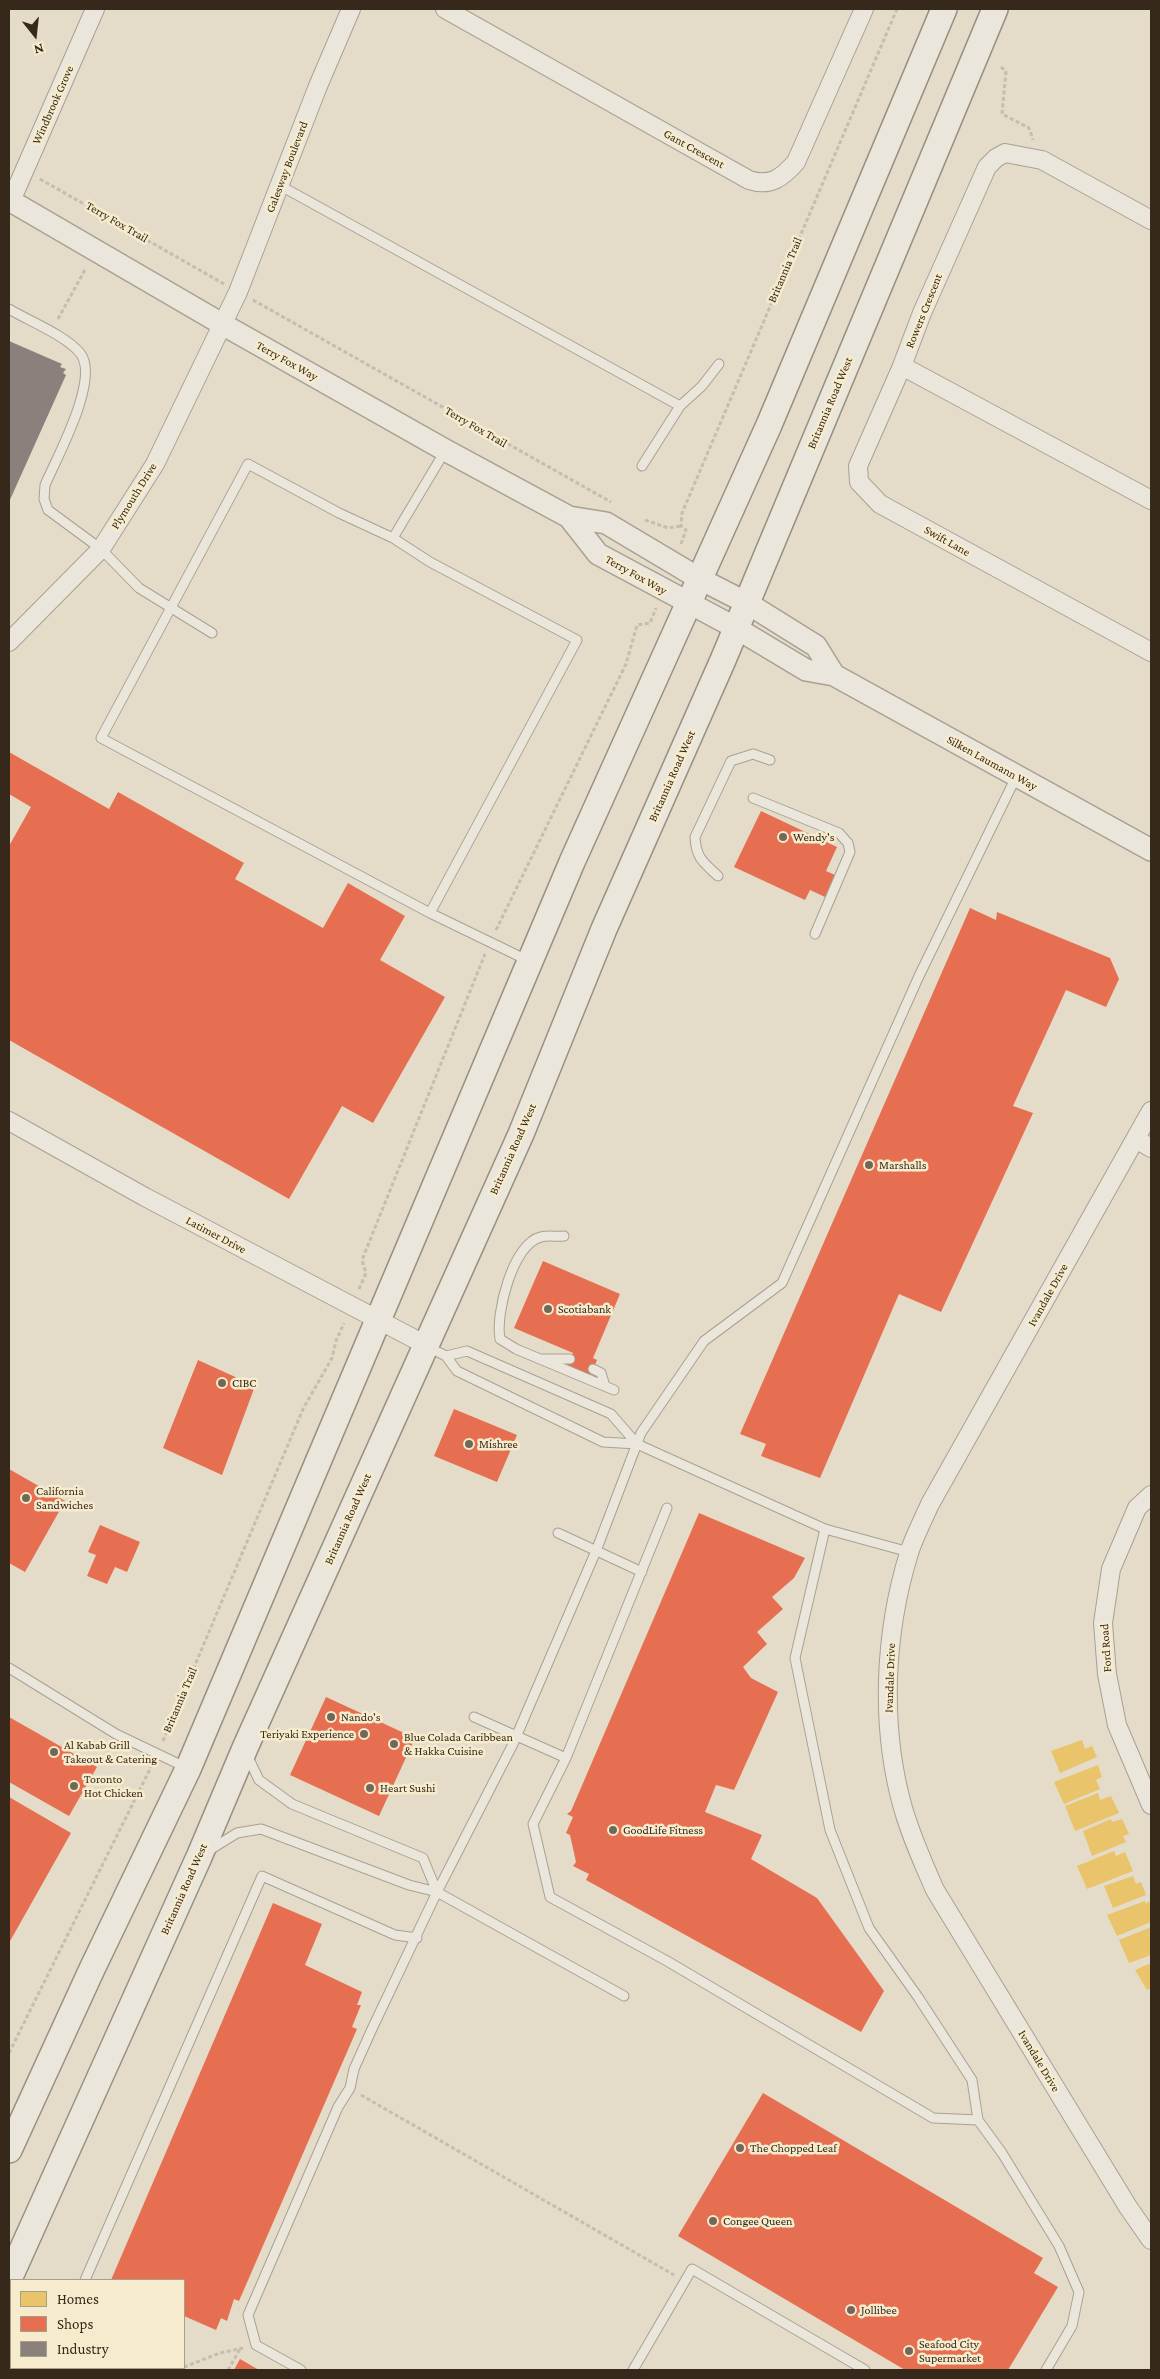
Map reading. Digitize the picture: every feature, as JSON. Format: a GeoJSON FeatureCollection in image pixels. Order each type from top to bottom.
{"type":"FeatureCollection","features":[{"type":"Feature","properties":{"kind":"main road"},"geometry":{"type":"LineString","coordinates":[[9,2150],[92,1969],[188,1769],[572,862],[777,407],[944,9]]}},
{"type":"Feature","properties":{"kind":"main road","name":"Britannia Road West"},"geometry":{"type":"LineString","coordinates":[[9,2279],[199,1857],[244,1748],[436,1351],[604,929],[736,628],[995,9]]}},
{"type":"Feature","properties":{"kind":"street","name":"Windbrook Grove"},"geometry":{"type":"LineString","coordinates":[[10,200],[95,9]]}},
{"type":"Feature","properties":{"kind":"street","name":"Galesway Boulevard"},"geometry":{"type":"LineString","coordinates":[[222,324],[238,292],[279,185],[351,9]]}},
{"type":"Feature","properties":{"kind":"street","name":"Gant Crescent"},"geometry":{"type":"LineString","coordinates":[[444,9],[748,180],[765,183],[779,178],[796,162],[864,9]]}},
{"type":"Feature","properties":{"kind":"street","name":"Rowers Crescent"},"geometry":{"type":"LineString","coordinates":[[902,366],[922,313],[987,167],[996,158],[1005,153],[1038,159],[1151,220]]}},
{"type":"Feature","properties":{"kind":"street","name":"Terry Fox Way"},"geometry":{"type":"LineString","coordinates":[[10,200],[222,324],[445,450],[569,517],[606,523],[700,579],[746,603]]}},
{"type":"Feature","properties":{"kind":"street","name":"Plymouth Drive"},"geometry":{"type":"LineString","coordinates":[[9,642],[101,548],[155,464],[222,324]]}},
{"type":"Feature","properties":{"kind":"street"},"geometry":{"type":"LineString","coordinates":[[902,366],[1151,500]]}},
{"type":"Feature","properties":{"kind":"street","name":"Swift Lane"},"geometry":{"type":"LineString","coordinates":[[902,366],[863,451],[858,474],[862,487],[880,504],[900,516],[1151,652]]}},
{"type":"Feature","properties":{"kind":"street","name":"Terry Fox Way"},"geometry":{"type":"LineString","coordinates":[[569,517],[598,554],[736,628]]}},
{"type":"Feature","properties":{"kind":"street","name":"Silken Laumann Way"},"geometry":{"type":"LineString","coordinates":[[746,603],[816,646],[834,675]]}},
{"type":"Feature","properties":{"kind":"street","name":"Silken Laumann Way"},"geometry":{"type":"LineString","coordinates":[[736,628],[806,670],[834,675],[1151,850]]}},
{"type":"Feature","properties":{"kind":"street","name":"Ivandale Drive"},"geometry":{"type":"LineString","coordinates":[[1151,1111],[930,1504],[910,1552],[893,1625],[888,1698],[889,1731],[903,1807],[917,1850],[935,1890],[1128,2207],[1151,2240]]}},
{"type":"Feature","properties":{"kind":"street","name":"Latimer Drive"},"geometry":{"type":"LineString","coordinates":[[9,1121],[145,1197],[436,1351]]}},
{"type":"Feature","properties":{"kind":"street"},"geometry":{"type":"LineString","coordinates":[[1136,1139],[1151,1148]]}},
{"type":"Feature","properties":{"kind":"street","name":"Ford Road"},"geometry":{"type":"LineString","coordinates":[[1151,1495],[1137,1508],[1111,1569],[1103,1623],[1107,1674],[1117,1725],[1151,1805]]}},
{"type":"Feature","properties":{"kind":"lane"},"geometry":{"type":"LineString","coordinates":[[279,185],[680,406]]}},
{"type":"Feature","properties":{"kind":"lane"},"geometry":{"type":"LineString","coordinates":[[9,309],[71,344],[82,354],[86,367],[79,407],[45,485],[44,499],[48,510],[101,548],[139,588],[212,633]]}},
{"type":"Feature","properties":{"kind":"lane"},"geometry":{"type":"LineString","coordinates":[[642,466],[680,406],[702,386],[719,364]]}},
{"type":"Feature","properties":{"kind":"lane"},"geometry":{"type":"LineString","coordinates":[[393,538],[445,450]]}},
{"type":"Feature","properties":{"kind":"lane"},"geometry":{"type":"LineString","coordinates":[[430,913],[577,640],[430,562],[393,538],[339,513],[248,464],[101,738],[430,913],[530,962]]}},
{"type":"Feature","properties":{"kind":"lane"},"geometry":{"type":"LineString","coordinates":[[718,876],[700,859],[695,851],[694,837],[731,761],[753,754],[770,760]]}},
{"type":"Feature","properties":{"kind":"lane"},"geometry":{"type":"LineString","coordinates":[[300,2370],[256,2345],[248,2315],[338,2107],[350,2088],[354,2069],[437,1892],[517,1736],[596,1552],[641,1433],[704,1341],[782,1283],[919,976],[1016,776]]}},
{"type":"Feature","properties":{"kind":"lane"},"geometry":{"type":"LineString","coordinates":[[753,798],[839,833],[848,843],[850,852],[815,934]]}},
{"type":"Feature","properties":{"kind":"lane"},"geometry":{"type":"LineString","coordinates":[[564,1236],[540,1237],[523,1249],[500,1306],[498,1326],[500,1339],[516,1349],[614,1390]]}},
{"type":"Feature","properties":{"kind":"lane"},"geometry":{"type":"LineString","coordinates":[[436,1351],[467,1351],[611,1414],[637,1444]]}},
{"type":"Feature","properties":{"kind":"lane"},"geometry":{"type":"LineString","coordinates":[[436,1351],[456,1371],[603,1442],[637,1444],[825,1530],[910,1552]]}},
{"type":"Feature","properties":{"kind":"lane"},"geometry":{"type":"LineString","coordinates":[[540,1359],[570,1359]]}},
{"type":"Feature","properties":{"kind":"lane"},"geometry":{"type":"LineString","coordinates":[[594,1369],[601,1372],[605,1386]]}},
{"type":"Feature","properties":{"kind":"lane"},"geometry":{"type":"LineString","coordinates":[[667,1508],[566,1758],[533,1824],[550,1897],[667,1961],[933,2118],[978,2120]]}},
{"type":"Feature","properties":{"kind":"lane"},"geometry":{"type":"LineString","coordinates":[[825,1530],[795,1658],[830,1830],[869,1928],[918,1997],[972,2080],[978,2120],[1002,2153],[1056,2242],[1079,2292],[1072,2326],[1046,2370]]}},
{"type":"Feature","properties":{"kind":"lane"},"geometry":{"type":"LineString","coordinates":[[558,1533],[642,1572]]}},
{"type":"Feature","properties":{"kind":"lane"},"geometry":{"type":"LineString","coordinates":[[9,1668],[116,1734],[188,1769]]}},
{"type":"Feature","properties":{"kind":"lane"},"geometry":{"type":"LineString","coordinates":[[474,1717],[566,1758]]}},
{"type":"Feature","properties":{"kind":"lane"},"geometry":{"type":"LineString","coordinates":[[244,1748],[259,1780],[292,1804],[423,1858],[437,1892]]}},
{"type":"Feature","properties":{"kind":"lane"},"geometry":{"type":"LineString","coordinates":[[199,1857],[237,1833],[261,1829],[409,1885],[437,1892],[624,1996]]}},
{"type":"Feature","properties":{"kind":"lane"},"geometry":{"type":"LineString","coordinates":[[85,2279],[262,1876],[395,1935],[417,1938]]}},
{"type":"Feature","properties":{"kind":"lane"},"geometry":{"type":"LineString","coordinates":[[633,2370],[692,2269],[865,2370]]}},
{"type":"Feature","properties":{"kind":"path","name":"Britannia Trail"},"geometry":{"type":"LineString","coordinates":[[681,526],[682,513],[897,9]]}},
{"type":"Feature","properties":{"kind":"path"},"geometry":{"type":"LineString","coordinates":[[1001,67],[1006,71],[1002,114],[1029,128],[1038,159]]}},
{"type":"Feature","properties":{"kind":"path","name":"Terry Fox Trail"},"geometry":{"type":"LineString","coordinates":[[46,182],[213,278]]}},
{"type":"Feature","properties":{"kind":"path"},"geometry":{"type":"LineString","coordinates":[[51,333],[96,250]]}},
{"type":"Feature","properties":{"kind":"path","name":"Terry Fox Trail"},"geometry":{"type":"LineString","coordinates":[[276,313],[614,503]]}},
{"type":"Feature","properties":{"kind":"path"},"geometry":{"type":"LineString","coordinates":[[639,517],[668,528],[681,526],[686,530]]}},
{"type":"Feature","properties":{"kind":"path","name":"Britannia Trail"},"geometry":{"type":"LineString","coordinates":[[9,2053],[157,1755],[299,1418],[332,1358],[336,1340]]}},
{"type":"Feature","properties":{"kind":"path"},"geometry":{"type":"LineString","coordinates":[[350,2088],[686,2282]]}},
{"type":"Feature","properties":{"kind":"path"},"geometry":{"type":"LineString","coordinates":[[185,2366],[240,2348],[256,2345]]}},
{"type":"Feature","properties":{"kind":"path"},"geometry":{"type":"LineString","coordinates":[[228,2370],[240,2348]]}},
{"type":"Feature","properties":{"kind":"building: Homes"},"geometry":{"type":"Polygon","coordinates":[[[1082,1740],[1085,1749],[1092,1746],[1097,1757],[1060,1773],[1051,1751],[1082,1740]]]}},
{"type":"Feature","properties":{"kind":"building: Homes"},"geometry":{"type":"Polygon","coordinates":[[[1098,1765],[1102,1777],[1096,1780],[1100,1789],[1064,1804],[1054,1782],[1098,1765]]]}},
{"type":"Feature","properties":{"kind":"building: Homes"},"geometry":{"type":"Polygon","coordinates":[[[1098,1793],[1100,1800],[1111,1796],[1119,1813],[1075,1831],[1065,1806],[1098,1793]]]}},
{"type":"Feature","properties":{"kind":"building: Homes"},"geometry":{"type":"Polygon","coordinates":[[[1111,1819],[1112,1822],[1122,1819],[1129,1834],[1123,1836],[1126,1842],[1092,1856],[1083,1831],[1111,1819]]]}},
{"type":"Feature","properties":{"kind":"building: Homes"},"geometry":{"type":"Polygon","coordinates":[[[1114,1851],[1116,1856],[1125,1852],[1133,1871],[1087,1889],[1077,1866],[1114,1851]]]}},
{"type":"Feature","properties":{"kind":"building: Homes"},"geometry":{"type":"Polygon","coordinates":[[[1133,1876],[1136,1884],[1141,1882],[1146,1895],[1113,1908],[1104,1886],[1133,1876]]]}},
{"type":"Feature","properties":{"kind":"building: Homes"},"geometry":{"type":"Polygon","coordinates":[[[1145,1901],[1146,1904],[1149,1901],[1151,1906],[1151,1922],[1117,1936],[1107,1915],[1145,1901]]]}},
{"type":"Feature","properties":{"kind":"building: Homes"},"geometry":{"type":"Polygon","coordinates":[[[1151,1927],[1151,1955],[1129,1963],[1119,1940],[1151,1927]]]}},
{"type":"Feature","properties":{"kind":"building: Homes"},"geometry":{"type":"Polygon","coordinates":[[[1151,1963],[1151,1988],[1147,1990],[1135,1970],[1151,1963]]]}},
{"type":"Feature","properties":{"kind":"building: Shops"},"geometry":{"type":"Polygon","coordinates":[[[9,752],[109,809],[118,792],[244,863],[235,879],[323,928],[348,883],[405,916],[380,960],[445,997],[373,1123],[342,1106],[289,1199],[9,1040],[9,846],[31,807],[9,794],[9,752]]]}},
{"type":"Feature","properties":{"kind":"building: Shops"},"geometry":{"type":"Polygon","coordinates":[[[761,811],[837,847],[826,871],[835,875],[825,897],[810,890],[805,900],[734,867],[761,811]]]}},
{"type":"Feature","properties":{"kind":"building: Shops"},"geometry":{"type":"Polygon","coordinates":[[[970,908],[996,920],[997,912],[1110,958],[1119,979],[1106,1007],[1066,990],[1013,1106],[1033,1113],[941,1312],[899,1294],[820,1478],[761,1456],[766,1444],[740,1434],[970,908]]]}},
{"type":"Feature","properties":{"kind":"building: Shops"},"geometry":{"type":"Polygon","coordinates":[[[543,1261],[620,1294],[593,1358],[597,1360],[590,1376],[567,1366],[573,1353],[514,1328],[543,1261]]]}},
{"type":"Feature","properties":{"kind":"building: Shops"},"geometry":{"type":"Polygon","coordinates":[[[198,1360],[255,1386],[222,1475],[163,1448],[198,1360]]]}},
{"type":"Feature","properties":{"kind":"building: Shops"},"geometry":{"type":"Polygon","coordinates":[[[454,1409],[517,1435],[497,1482],[434,1456],[454,1409]]]}},
{"type":"Feature","properties":{"kind":"building: Shops"},"geometry":{"type":"Polygon","coordinates":[[[9,1469],[65,1501],[25,1572],[9,1563],[9,1469]]]}},
{"type":"Feature","properties":{"kind":"building: Shops"},"geometry":{"type":"Polygon","coordinates":[[[699,1513],[805,1558],[794,1578],[772,1597],[783,1609],[757,1632],[767,1644],[743,1667],[751,1678],[778,1692],[734,1790],[716,1785],[705,1812],[762,1835],[751,1859],[817,1898],[884,1991],[861,2032],[586,1880],[589,1874],[573,1866],[576,1862],[570,1835],[566,1833],[573,1817],[567,1814],[571,1811],[699,1513]]]}},
{"type":"Feature","properties":{"kind":"building: Shops"},"geometry":{"type":"Polygon","coordinates":[[[100,1525],[140,1542],[127,1572],[115,1567],[107,1584],[87,1576],[96,1555],[88,1552],[100,1525]]]}},
{"type":"Feature","properties":{"kind":"building: Shops"},"geometry":{"type":"Polygon","coordinates":[[[326,1697],[415,1738],[379,1816],[290,1775],[326,1697]]]}},
{"type":"Feature","properties":{"kind":"building: Shops"},"geometry":{"type":"Polygon","coordinates":[[[9,1717],[97,1767],[69,1816],[9,1782],[9,1717]]]}},
{"type":"Feature","properties":{"kind":"building: Shops"},"geometry":{"type":"Polygon","coordinates":[[[9,1797],[71,1833],[9,1943],[9,1797]]]}},
{"type":"Feature","properties":{"kind":"building: Shops"},"geometry":{"type":"Polygon","coordinates":[[[273,1903],[322,1924],[305,1965],[362,1992],[357,2005],[361,2005],[352,2027],[357,2029],[239,2301],[234,2299],[227,2321],[221,2318],[216,2330],[185,2316],[185,2279],[111,2279],[273,1903]]]}},
{"type":"Feature","properties":{"kind":"building: Shops"},"geometry":{"type":"Polygon","coordinates":[[[763,2093],[1043,2258],[1034,2273],[1058,2287],[1008,2370],[905,2370],[678,2236],[763,2093]]]}},
{"type":"Feature","properties":{"kind":"building: Shops"},"geometry":{"type":"Polygon","coordinates":[[[240,2359],[259,2370],[234,2370],[240,2359]]]}},
{"type":"Feature","properties":{"kind":"building: Industry"},"geometry":{"type":"Polygon","coordinates":[[[9,341],[62,364],[60,367],[66,369],[63,373],[66,375],[9,502],[9,341]]]}},
{"type":"Feature","properties":{"kind":"place","name":"Wendy's"},"geometry":{"type":"Point","coordinates":[783,837]}},
{"type":"Feature","properties":{"kind":"place","name":"Marshalls"},"geometry":{"type":"Point","coordinates":[869,1165]}},
{"type":"Feature","properties":{"kind":"place","name":"Scotiabank"},"geometry":{"type":"Point","coordinates":[548,1309]}},
{"type":"Feature","properties":{"kind":"place","name":"CIBC"},"geometry":{"type":"Point","coordinates":[222,1383]}},
{"type":"Feature","properties":{"kind":"place","name":"Mishree"},"geometry":{"type":"Point","coordinates":[469,1444]}},
{"type":"Feature","properties":{"kind":"place","name":"California Sandwiches"},"geometry":{"type":"Point","coordinates":[26,1498]}},
{"type":"Feature","properties":{"kind":"place","name":"Nando's"},"geometry":{"type":"Point","coordinates":[331,1717]}},
{"type":"Feature","properties":{"kind":"place","name":"Teriyaki Experience"},"geometry":{"type":"Point","coordinates":[364,1734]}},
{"type":"Feature","properties":{"kind":"place","name":"Blue Colada Caribbean & Hakka Cuisine"},"geometry":{"type":"Point","coordinates":[394,1744]}},
{"type":"Feature","properties":{"kind":"place","name":"Al Kabab Grill Takeout & Catering"},"geometry":{"type":"Point","coordinates":[54,1752]}},
{"type":"Feature","properties":{"kind":"place","name":"Toronto Hot Chicken"},"geometry":{"type":"Point","coordinates":[74,1786]}},
{"type":"Feature","properties":{"kind":"place","name":"Heart Sushi"},"geometry":{"type":"Point","coordinates":[370,1788]}},
{"type":"Feature","properties":{"kind":"place","name":"GoodLife Fitness"},"geometry":{"type":"Point","coordinates":[613,1830]}},
{"type":"Feature","properties":{"kind":"place","name":"The Chopped Leaf"},"geometry":{"type":"Point","coordinates":[740,2148]}},
{"type":"Feature","properties":{"kind":"place","name":"Congee Queen"},"geometry":{"type":"Point","coordinates":[713,2221]}},
{"type":"Feature","properties":{"kind":"place","name":"Jollibee"},"geometry":{"type":"Point","coordinates":[851,2310]}},
{"type":"Feature","properties":{"kind":"place","name":"Seafood City Supermarket"},"geometry":{"type":"Point","coordinates":[909,2351]}}]}
